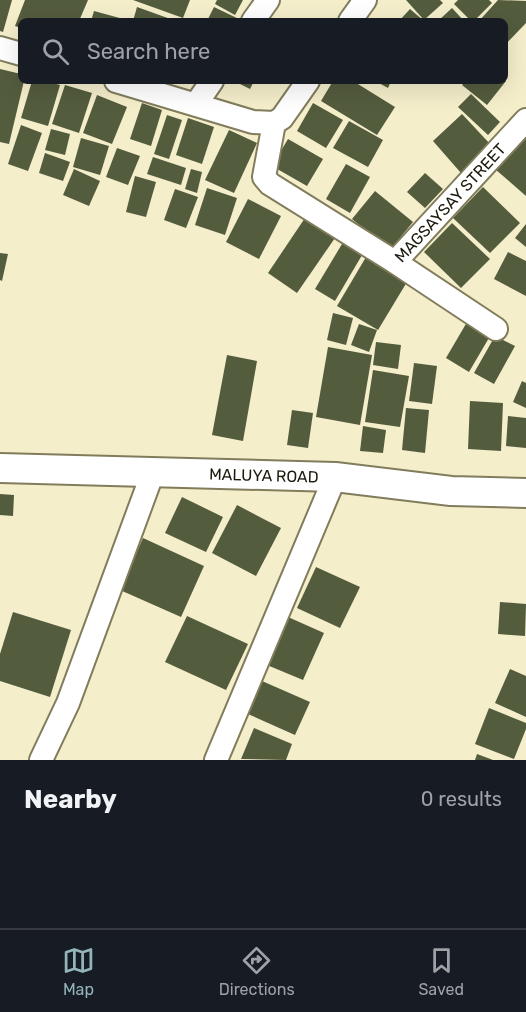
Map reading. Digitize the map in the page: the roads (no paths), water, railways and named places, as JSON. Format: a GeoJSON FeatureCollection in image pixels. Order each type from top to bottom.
{"type":"FeatureCollection","features":[{"type":"Feature","properties":{"kind":"street"},"geometry":{"type":"LineString","coordinates":[[255,18],[268,0]]}},
{"type":"Feature","properties":{"kind":"street"},"geometry":{"type":"LineString","coordinates":[[352,18],[365,0]]}},
{"type":"Feature","properties":{"kind":"street"},"geometry":{"type":"LineString","coordinates":[[0,48],[18,53]]}},
{"type":"Feature","properties":{"kind":"street"},"geometry":{"type":"LineString","coordinates":[[126,84],[253,122],[274,123],[282,118],[306,84]]}},
{"type":"Feature","properties":{"kind":"street"},"geometry":{"type":"LineString","coordinates":[[196,104],[210,84]]}},
{"type":"Feature","properties":{"kind":"street","name":"MAGSAYSAY STREET"},"geometry":{"type":"LineString","coordinates":[[274,123],[264,177],[270,184],[394,262],[526,120]]}},
{"type":"Feature","properties":{"kind":"street"},"geometry":{"type":"LineString","coordinates":[[394,262],[496,329]]}},
{"type":"Feature","properties":{"kind":"street","name":"MALUYA ROAD"},"geometry":{"type":"LineString","coordinates":[[0,468],[335,477],[451,491],[526,493]]}},
{"type":"Feature","properties":{"kind":"street"},"geometry":{"type":"LineString","coordinates":[[41,760],[68,703],[153,472]]}},
{"type":"Feature","properties":{"kind":"street"},"geometry":{"type":"LineString","coordinates":[[216,760],[335,477]]}}]}
